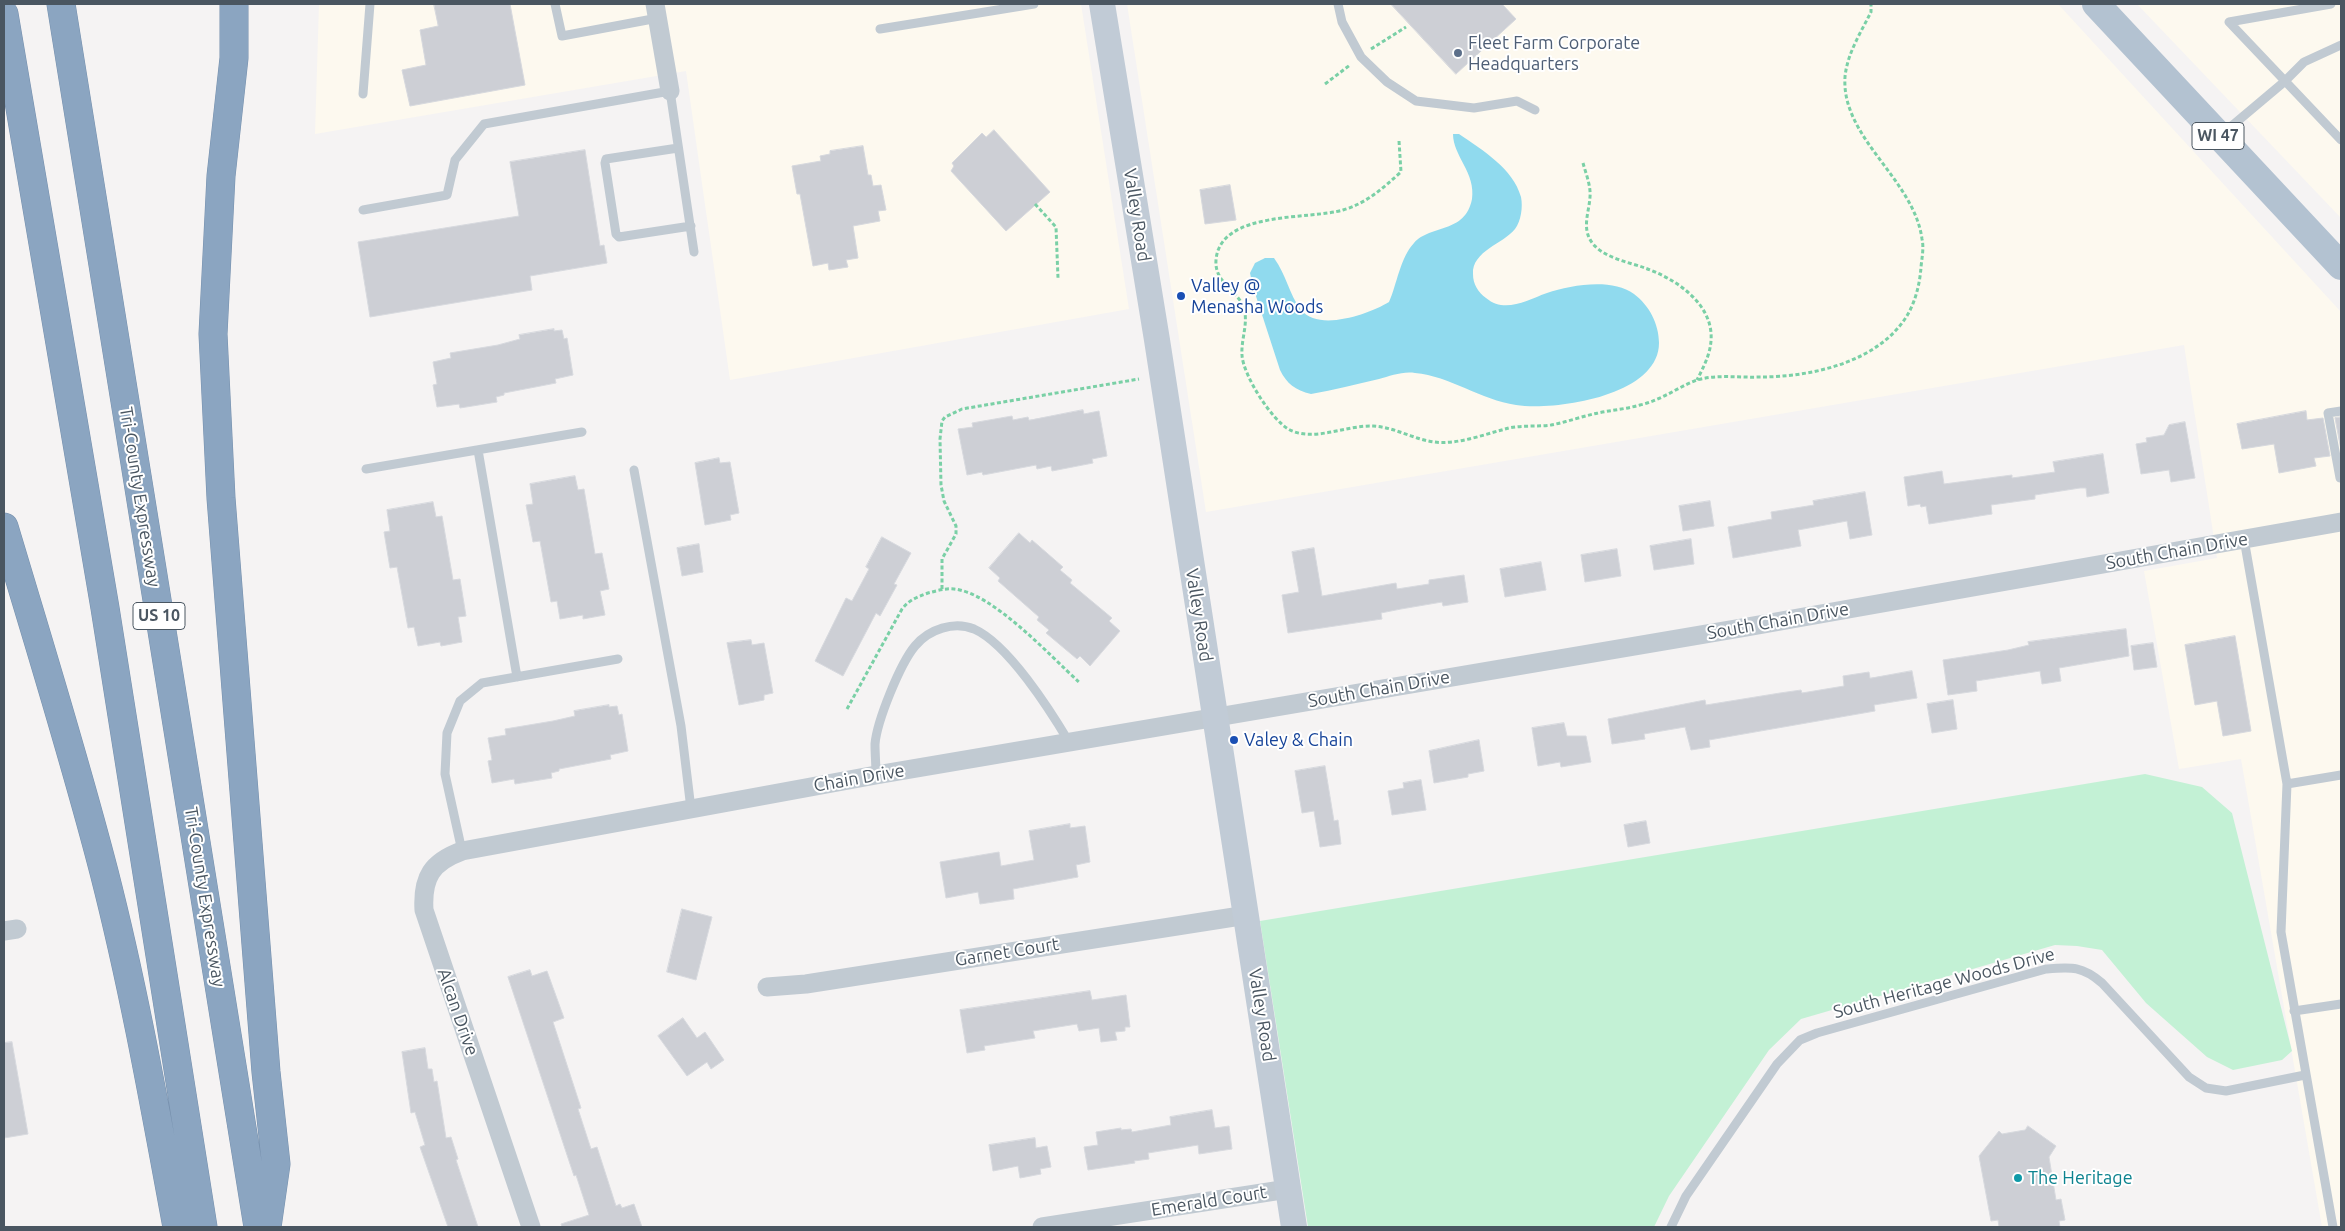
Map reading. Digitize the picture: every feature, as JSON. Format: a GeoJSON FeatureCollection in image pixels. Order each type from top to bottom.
{"type":"FeatureCollection","features":[{"type":"Feature","properties":{"kind":"highway","name":"Tri-County Expressway"},"geometry":{"type":"LineString","coordinates":[[60,4],[258,1227]]}},
{"type":"Feature","properties":{"kind":"highway"},"geometry":{"type":"LineString","coordinates":[[234,4],[234,58],[221,176],[216,245],[214,343],[221,498],[266,1072],[276,1164],[267,1227]]}},
{"type":"Feature","properties":{"kind":"highway"},"geometry":{"type":"LineString","coordinates":[[234,58],[250,4]]}},
{"type":"Feature","properties":{"kind":"highway"},"geometry":{"type":"LineString","coordinates":[[4,14],[105,608],[203,1227]]}},
{"type":"Feature","properties":{"kind":"highway"},"geometry":{"type":"LineString","coordinates":[[4,527],[41,648],[104,873],[149,1077],[176,1227]]}},
{"type":"Feature","properties":{"kind":"main road","name":"WI 47"},"geometry":{"type":"LineString","coordinates":[[2096,4],[2341,266]]}},
{"type":"Feature","properties":{"kind":"street","name":"Valley Road"},"geometry":{"type":"LineString","coordinates":[[1102,4],[1247,915],[1294,1227]]}},
{"type":"Feature","properties":{"kind":"street"},"geometry":{"type":"LineString","coordinates":[[656,11],[670,91]]}},
{"type":"Feature","properties":{"kind":"street","name":"South Chain Drive"},"geometry":{"type":"LineString","coordinates":[[1215,716],[1747,627],[2341,522]]}},
{"type":"Feature","properties":{"kind":"street","name":"Chain Drive"},"geometry":{"type":"LineString","coordinates":[[503,844],[876,775],[1215,716]]}},
{"type":"Feature","properties":{"kind":"street","name":"Alcan Drive"},"geometry":{"type":"LineString","coordinates":[[503,844],[462,851],[446,857],[434,867],[424,887],[424,910],[531,1227]]}},
{"type":"Feature","properties":{"kind":"street","name":"Garnet Court"},"geometry":{"type":"LineString","coordinates":[[767,987],[814,982],[1247,915]]}},
{"type":"Feature","properties":{"kind":"street","name":"Emerald Court"},"geometry":{"type":"LineString","coordinates":[[1042,1227],[1288,1189]]}},
{"type":"Feature","properties":{"kind":"lane"},"geometry":{"type":"LineString","coordinates":[[363,94],[370,4]]}},
{"type":"Feature","properties":{"kind":"lane"},"geometry":{"type":"LineString","coordinates":[[555,4],[562,36],[656,11]]}},
{"type":"Feature","properties":{"kind":"lane"},"geometry":{"type":"LineString","coordinates":[[880,29],[1034,4]]}},
{"type":"Feature","properties":{"kind":"lane"},"geometry":{"type":"LineString","coordinates":[[1338,4],[1342,22],[1361,57],[1387,82],[1416,101],[1474,108],[1518,101],[1535,110]]}},
{"type":"Feature","properties":{"kind":"lane"},"geometry":{"type":"LineString","coordinates":[[2331,4],[2229,22],[2341,140]]}},
{"type":"Feature","properties":{"kind":"lane"},"geometry":{"type":"LineString","coordinates":[[2219,136],[2284,82],[2304,62],[2341,45]]}},
{"type":"Feature","properties":{"kind":"lane"},"geometry":{"type":"LineString","coordinates":[[363,210],[447,195],[455,160],[484,124],[670,91],[694,252]]}},
{"type":"Feature","properties":{"kind":"lane"},"geometry":{"type":"LineString","coordinates":[[678,148],[606,159],[604,162],[616,234],[619,237],[691,226]]}},
{"type":"Feature","properties":{"kind":"lane"},"geometry":{"type":"LineString","coordinates":[[2341,411],[2328,413],[2341,488]]}},
{"type":"Feature","properties":{"kind":"lane"},"geometry":{"type":"LineString","coordinates":[[366,469],[582,432]]}},
{"type":"Feature","properties":{"kind":"lane"},"geometry":{"type":"LineString","coordinates":[[478,450],[517,677]]}},
{"type":"Feature","properties":{"kind":"lane"},"geometry":{"type":"LineString","coordinates":[[634,470],[681,726],[691,809]]}},
{"type":"Feature","properties":{"kind":"lane"},"geometry":{"type":"LineString","coordinates":[[2244,538],[2287,784],[2281,932],[2334,1227]]}},
{"type":"Feature","properties":{"kind":"lane"},"geometry":{"type":"LineString","coordinates":[[876,775],[875,743],[884,710],[897,679],[915,645],[932,632],[950,625],[974,629],[997,646],[1034,687],[1069,742]]}},
{"type":"Feature","properties":{"kind":"lane"},"geometry":{"type":"LineString","coordinates":[[462,851],[445,774],[447,733],[460,701],[482,684],[618,659]]}},
{"type":"Feature","properties":{"kind":"lane"},"geometry":{"type":"LineString","coordinates":[[2287,784],[2341,776]]}},
{"type":"Feature","properties":{"kind":"lane","name":"South Heritage Woods Drive"},"geometry":{"type":"LineString","coordinates":[[1671,1227],[1686,1196],[1766,1080],[1786,1052],[1800,1040],[1817,1033],[2046,970],[2076,967],[2090,973],[2102,982],[2189,1078],[2206,1088],[2226,1091],[2305,1074]]}},
{"type":"Feature","properties":{"kind":"lane"},"geometry":{"type":"LineString","coordinates":[[2294,1011],[2341,1004]]}},
{"type":"Feature","properties":{"kind":"path"},"geometry":{"type":"LineString","coordinates":[[1399,141],[1401,172],[1371,198],[1342,211],[1284,217],[1251,224],[1236,230],[1225,240],[1217,253],[1216,272],[1222,282],[1242,302],[1245,311],[1243,362],[1263,403],[1281,424],[1302,434],[1370,426],[1386,427],[1433,442],[1444,442],[1514,427],[1552,425],[1597,413],[1642,405],[1671,394],[1697,380],[1722,376],[1774,377],[1804,373],[1846,362],[1872,350],[1885,341],[1909,312],[1920,277],[1922,244],[1919,224],[1904,191],[1855,121],[1846,92],[1847,64],[1871,12],[1871,4]]}},
{"type":"Feature","properties":{"kind":"path"},"geometry":{"type":"LineString","coordinates":[[1371,49],[1406,27]]}},
{"type":"Feature","properties":{"kind":"path"},"geometry":{"type":"LineString","coordinates":[[1583,163],[1590,197],[1586,227],[1593,244],[1609,255],[1663,276],[1696,299],[1705,311],[1710,325],[1710,351],[1697,380]]}},
{"type":"Feature","properties":{"kind":"path"},"geometry":{"type":"LineString","coordinates":[[1035,204],[1056,228],[1058,278]]}},
{"type":"Feature","properties":{"kind":"path"},"geometry":{"type":"LineString","coordinates":[[942,589],[942,560],[956,534],[956,526],[944,501],[941,486],[940,439],[942,421],[945,417],[962,409],[1162,375]]}},
{"type":"Feature","properties":{"kind":"path"},"geometry":{"type":"LineString","coordinates":[[847,709],[902,609],[908,602],[917,597],[942,589],[964,591],[986,600],[1079,682]]}},
{"type":"Feature","properties":{"kind":"shaded area"},"geometry":{"type":"Polygon","coordinates":[[[319,4],[1081,4],[1129,309],[730,380],[686,71],[315,134],[319,4]]]}},
{"type":"Feature","properties":{"kind":"shaded area"},"geometry":{"type":"Polygon","coordinates":[[[1127,4],[2058,4],[2341,312],[2341,1227],[2322,1227],[2241,759],[2179,769],[2144,571],[2217,558],[2184,345],[1206,512],[1127,4]]]}},
{"type":"Feature","properties":{"kind":"shaded area"},"geometry":{"type":"Polygon","coordinates":[[[2137,4],[2341,4],[2341,218],[2137,4]]]}},
{"type":"Feature","properties":{"kind":"green space"},"geometry":{"type":"Polygon","coordinates":[[[2145,774],[2202,787],[2232,813],[2292,1051],[2282,1060],[2233,1070],[2207,1057],[2146,1003],[2102,950],[2055,945],[1801,1019],[1769,1050],[1669,1196],[1654,1227],[1308,1227],[1260,921],[2145,774]]]}},
{"type":"Feature","properties":{"kind":"water"},"geometry":{"type":"Polygon","coordinates":[[[1453,134],[1459,134],[1496,161],[1511,177],[1521,197],[1521,214],[1515,229],[1477,259],[1473,278],[1478,290],[1493,303],[1508,305],[1524,302],[1557,290],[1591,284],[1625,289],[1639,298],[1649,309],[1659,336],[1654,361],[1642,376],[1624,387],[1602,396],[1578,402],[1533,406],[1503,402],[1441,379],[1415,373],[1397,374],[1311,394],[1300,391],[1286,379],[1280,370],[1253,287],[1250,273],[1255,263],[1265,258],[1274,258],[1301,310],[1309,316],[1320,320],[1344,319],[1357,316],[1389,302],[1405,256],[1414,243],[1429,233],[1455,223],[1468,210],[1472,199],[1471,181],[1457,150],[1453,134]]]}},
{"type":"Feature","properties":{"kind":"building"},"geometry":{"type":"Polygon","coordinates":[[[434,4],[510,4],[525,85],[410,106],[402,70],[426,65],[420,30],[438,26],[434,4]]]}},
{"type":"Feature","properties":{"kind":"building","name":"Fleet Farm Corporate Headquarters"},"geometry":{"type":"Polygon","coordinates":[[[1391,4],[1502,4],[1516,19],[1456,74],[1391,4]]]}},
{"type":"Feature","properties":{"kind":"building"},"geometry":{"type":"Polygon","coordinates":[[[994,130],[1050,192],[1006,231],[951,171],[954,166],[952,163],[982,133],[986,137],[994,130]]]}},
{"type":"Feature","properties":{"kind":"building"},"geometry":{"type":"Polygon","coordinates":[[[863,146],[868,175],[871,175],[873,186],[881,185],[886,210],[878,211],[880,221],[853,226],[858,258],[846,260],[848,267],[829,270],[828,263],[813,266],[800,194],[797,194],[792,166],[821,161],[820,156],[830,154],[830,151],[863,146]]]}},
{"type":"Feature","properties":{"kind":"building"},"geometry":{"type":"Polygon","coordinates":[[[585,150],[600,246],[604,245],[607,263],[530,276],[532,290],[370,317],[358,242],[519,216],[510,162],[585,150]]]}},
{"type":"Feature","properties":{"kind":"building"},"geometry":{"type":"Polygon","coordinates":[[[1230,185],[1236,220],[1205,224],[1200,190],[1230,185]]]}},
{"type":"Feature","properties":{"kind":"building"},"geometry":{"type":"Polygon","coordinates":[[[554,329],[554,331],[562,330],[564,339],[567,338],[573,375],[555,379],[556,383],[504,393],[504,395],[496,397],[497,402],[460,408],[459,404],[437,407],[433,385],[437,384],[433,362],[451,358],[450,353],[498,345],[520,339],[519,335],[554,329]]]}},
{"type":"Feature","properties":{"kind":"building"},"geometry":{"type":"Polygon","coordinates":[[[1083,410],[1084,414],[1099,411],[1107,456],[1092,459],[1093,463],[1052,471],[1051,466],[1037,469],[1036,465],[983,475],[982,472],[967,475],[958,429],[973,427],[972,423],[1012,416],[1013,420],[1028,417],[1029,420],[1083,410]]]}},
{"type":"Feature","properties":{"kind":"building"},"geometry":{"type":"Polygon","coordinates":[[[2306,411],[2307,420],[2323,418],[2330,456],[2314,458],[2316,466],[2279,473],[2274,444],[2242,449],[2237,424],[2306,411]]]}},
{"type":"Feature","properties":{"kind":"building"},"geometry":{"type":"Polygon","coordinates":[[[2341,417],[2341,450],[2335,418],[2341,417]]]}},
{"type":"Feature","properties":{"kind":"building"},"geometry":{"type":"Polygon","coordinates":[[[2185,422],[2195,478],[2171,482],[2169,470],[2141,474],[2136,444],[2147,442],[2146,438],[2164,435],[2169,425],[2185,422]]]}},
{"type":"Feature","properties":{"kind":"building"},"geometry":{"type":"Polygon","coordinates":[[[2103,454],[2109,493],[2087,497],[2086,488],[2080,488],[2035,495],[2035,499],[1991,505],[1992,514],[1929,524],[1926,506],[1921,507],[1920,504],[1908,506],[1904,477],[1942,471],[1944,484],[2012,475],[2012,478],[2055,472],[2053,462],[2103,454]]]}},
{"type":"Feature","properties":{"kind":"building"},"geometry":{"type":"Polygon","coordinates":[[[719,458],[720,463],[730,462],[739,513],[730,515],[731,520],[705,525],[695,463],[719,458]]]}},
{"type":"Feature","properties":{"kind":"building"},"geometry":{"type":"Polygon","coordinates":[[[575,476],[578,490],[584,489],[595,554],[602,553],[609,589],[600,591],[605,615],[583,619],[583,615],[560,619],[557,601],[551,602],[540,541],[533,542],[526,505],[533,504],[530,484],[575,476]]]}},
{"type":"Feature","properties":{"kind":"building"},"geometry":{"type":"Polygon","coordinates":[[[1865,492],[1872,535],[1850,539],[1847,521],[1798,530],[1801,546],[1733,558],[1728,527],[1772,519],[1771,512],[1814,505],[1813,501],[1865,492]]]}},
{"type":"Feature","properties":{"kind":"building"},"geometry":{"type":"Polygon","coordinates":[[[1710,501],[1714,526],[1683,531],[1679,506],[1710,501]]]}},
{"type":"Feature","properties":{"kind":"building"},"geometry":{"type":"Polygon","coordinates":[[[433,502],[436,517],[442,516],[453,580],[460,579],[466,616],[458,617],[462,642],[441,646],[440,642],[418,646],[414,627],[408,628],[397,567],[390,568],[384,532],[390,531],[387,510],[433,502]]]}},
{"type":"Feature","properties":{"kind":"building"},"geometry":{"type":"Polygon","coordinates":[[[1019,533],[1030,543],[1032,540],[1063,567],[1060,570],[1072,580],[1070,583],[1112,618],[1109,621],[1120,631],[1090,666],[1080,656],[1077,659],[1046,633],[1049,630],[1037,620],[1039,617],[998,581],[1000,578],[989,568],[1019,533]]]}},
{"type":"Feature","properties":{"kind":"building"},"geometry":{"type":"Polygon","coordinates":[[[882,537],[911,553],[894,584],[897,585],[880,616],[876,613],[843,676],[815,661],[846,598],[852,601],[869,569],[866,567],[882,537]]]}},
{"type":"Feature","properties":{"kind":"building"},"geometry":{"type":"Polygon","coordinates":[[[1691,539],[1694,564],[1654,570],[1650,546],[1691,539]]]}},
{"type":"Feature","properties":{"kind":"building"},"geometry":{"type":"Polygon","coordinates":[[[699,544],[703,572],[682,576],[677,548],[699,544]]]}},
{"type":"Feature","properties":{"kind":"building"},"geometry":{"type":"Polygon","coordinates":[[[1314,548],[1322,596],[1396,583],[1397,589],[1429,584],[1429,580],[1464,575],[1468,602],[1443,606],[1442,602],[1401,609],[1381,613],[1382,619],[1288,633],[1282,595],[1299,592],[1292,552],[1314,548]]]}},
{"type":"Feature","properties":{"kind":"building"},"geometry":{"type":"Polygon","coordinates":[[[1617,549],[1621,576],[1585,582],[1581,555],[1617,549]]]}},
{"type":"Feature","properties":{"kind":"building"},"geometry":{"type":"Polygon","coordinates":[[[1541,562],[1546,590],[1505,597],[1500,569],[1541,562]]]}},
{"type":"Feature","properties":{"kind":"building"},"geometry":{"type":"Polygon","coordinates":[[[2126,629],[2129,656],[2059,668],[2061,681],[2042,684],[2040,671],[1976,681],[1977,691],[1948,695],[1943,660],[2008,650],[2029,645],[2028,642],[2126,629]]]}},
{"type":"Feature","properties":{"kind":"building"},"geometry":{"type":"Polygon","coordinates":[[[2235,636],[2251,731],[2223,736],[2217,701],[2195,705],[2185,645],[2235,636]]]}},
{"type":"Feature","properties":{"kind":"building"},"geometry":{"type":"Polygon","coordinates":[[[751,640],[752,645],[764,643],[773,693],[764,695],[764,700],[739,705],[727,643],[751,640]]]}},
{"type":"Feature","properties":{"kind":"building"},"geometry":{"type":"Polygon","coordinates":[[[2153,643],[2157,667],[2134,670],[2131,646],[2153,643]]]}},
{"type":"Feature","properties":{"kind":"building"},"geometry":{"type":"Polygon","coordinates":[[[1912,671],[1917,698],[1874,705],[1875,711],[1709,740],[1710,747],[1691,750],[1685,727],[1644,734],[1645,739],[1612,744],[1608,719],[1705,700],[1706,705],[1801,690],[1802,693],[1844,686],[1843,676],[1869,672],[1870,678],[1912,671]]]}},
{"type":"Feature","properties":{"kind":"building"},"geometry":{"type":"Polygon","coordinates":[[[1953,700],[1957,729],[1932,733],[1927,704],[1953,700]]]}},
{"type":"Feature","properties":{"kind":"building"},"geometry":{"type":"Polygon","coordinates":[[[609,705],[609,707],[617,706],[619,715],[622,714],[628,751],[610,755],[611,759],[559,769],[559,771],[551,773],[552,778],[515,784],[514,779],[492,783],[488,761],[492,760],[488,738],[506,735],[505,729],[575,716],[574,711],[609,705]]]}},
{"type":"Feature","properties":{"kind":"building"},"geometry":{"type":"Polygon","coordinates":[[[1564,723],[1567,736],[1586,736],[1591,762],[1561,767],[1560,762],[1538,766],[1532,728],[1564,723]]]}},
{"type":"Feature","properties":{"kind":"building"},"geometry":{"type":"Polygon","coordinates":[[[1479,740],[1484,771],[1468,774],[1468,777],[1434,783],[1429,751],[1479,740]]]}},
{"type":"Feature","properties":{"kind":"building"},"geometry":{"type":"Polygon","coordinates":[[[1325,766],[1334,821],[1338,820],[1341,844],[1320,847],[1314,811],[1302,813],[1295,771],[1325,766]]]}},
{"type":"Feature","properties":{"kind":"building"},"geometry":{"type":"Polygon","coordinates":[[[1421,780],[1426,810],[1392,815],[1388,791],[1404,788],[1403,783],[1421,780]]]}},
{"type":"Feature","properties":{"kind":"building"},"geometry":{"type":"Polygon","coordinates":[[[1646,821],[1650,843],[1628,847],[1624,825],[1646,821]]]}},
{"type":"Feature","properties":{"kind":"building"},"geometry":{"type":"Polygon","coordinates":[[[1070,824],[1070,828],[1085,826],[1090,862],[1076,865],[1078,877],[1013,889],[1014,899],[980,904],[978,892],[946,898],[940,862],[999,852],[1001,866],[1034,860],[1029,831],[1070,824]]]}},
{"type":"Feature","properties":{"kind":"building"},"geometry":{"type":"Polygon","coordinates":[[[682,909],[712,917],[696,980],[667,972],[682,909]]]}},
{"type":"Feature","properties":{"kind":"building"},"geometry":{"type":"Polygon","coordinates":[[[530,970],[532,976],[547,971],[564,1018],[553,1022],[581,1108],[578,1109],[591,1149],[597,1147],[616,1206],[620,1204],[622,1208],[634,1204],[642,1227],[562,1227],[561,1224],[589,1215],[576,1175],[574,1176],[508,977],[530,970]]]}},
{"type":"Feature","properties":{"kind":"building"},"geometry":{"type":"Polygon","coordinates":[[[1090,991],[1092,1000],[1126,995],[1130,1027],[1125,1027],[1125,1031],[1115,1032],[1117,1040],[1101,1042],[1099,1028],[1079,1031],[1077,1024],[1033,1031],[1035,1038],[984,1046],[985,1050],[967,1053],[960,1010],[1090,991]]]}},
{"type":"Feature","properties":{"kind":"building"},"geometry":{"type":"Polygon","coordinates":[[[683,1018],[697,1038],[705,1032],[724,1060],[711,1069],[707,1062],[687,1076],[658,1036],[683,1018]]]}},
{"type":"Feature","properties":{"kind":"building"},"geometry":{"type":"Polygon","coordinates":[[[12,1042],[28,1134],[4,1138],[4,1043],[12,1042]]]}},
{"type":"Feature","properties":{"kind":"building"},"geometry":{"type":"Polygon","coordinates":[[[425,1048],[428,1069],[432,1069],[434,1082],[437,1081],[446,1138],[451,1137],[458,1159],[456,1160],[478,1227],[448,1227],[420,1147],[425,1145],[415,1112],[411,1113],[402,1052],[425,1048]]]}},
{"type":"Feature","properties":{"kind":"building"},"geometry":{"type":"Polygon","coordinates":[[[1212,1110],[1215,1128],[1229,1126],[1232,1149],[1199,1154],[1198,1145],[1148,1153],[1149,1159],[1134,1161],[1135,1163],[1088,1170],[1084,1147],[1098,1145],[1096,1132],[1121,1128],[1121,1130],[1131,1129],[1132,1132],[1171,1125],[1170,1117],[1212,1110]]]}},
{"type":"Feature","properties":{"kind":"building","name":"The Heritage"},"geometry":{"type":"Polygon","coordinates":[[[2028,1126],[2056,1146],[2049,1157],[2056,1200],[2061,1199],[2065,1220],[2059,1221],[2060,1227],[1999,1227],[1998,1220],[1991,1221],[1979,1156],[1999,1131],[2002,1134],[2025,1130],[2028,1126]]]}},
{"type":"Feature","properties":{"kind":"building"},"geometry":{"type":"Polygon","coordinates":[[[1035,1138],[1036,1148],[1047,1146],[1051,1167],[1040,1169],[1041,1174],[1020,1178],[1018,1166],[993,1171],[989,1145],[1035,1138]]]}},
{"type":"Feature","properties":{"kind":"place","name":"Fleet Farm Corporate Headquarters"},"geometry":{"type":"Point","coordinates":[1458,53]}},
{"type":"Feature","properties":{"kind":"place","name":"Valley @ Menasha Woods"},"geometry":{"type":"Point","coordinates":[1181,296]}},
{"type":"Feature","properties":{"kind":"place","name":"Valey & Chain"},"geometry":{"type":"Point","coordinates":[1234,740]}},
{"type":"Feature","properties":{"kind":"place","name":"The Heritage"},"geometry":{"type":"Point","coordinates":[2018,1178]}}]}
